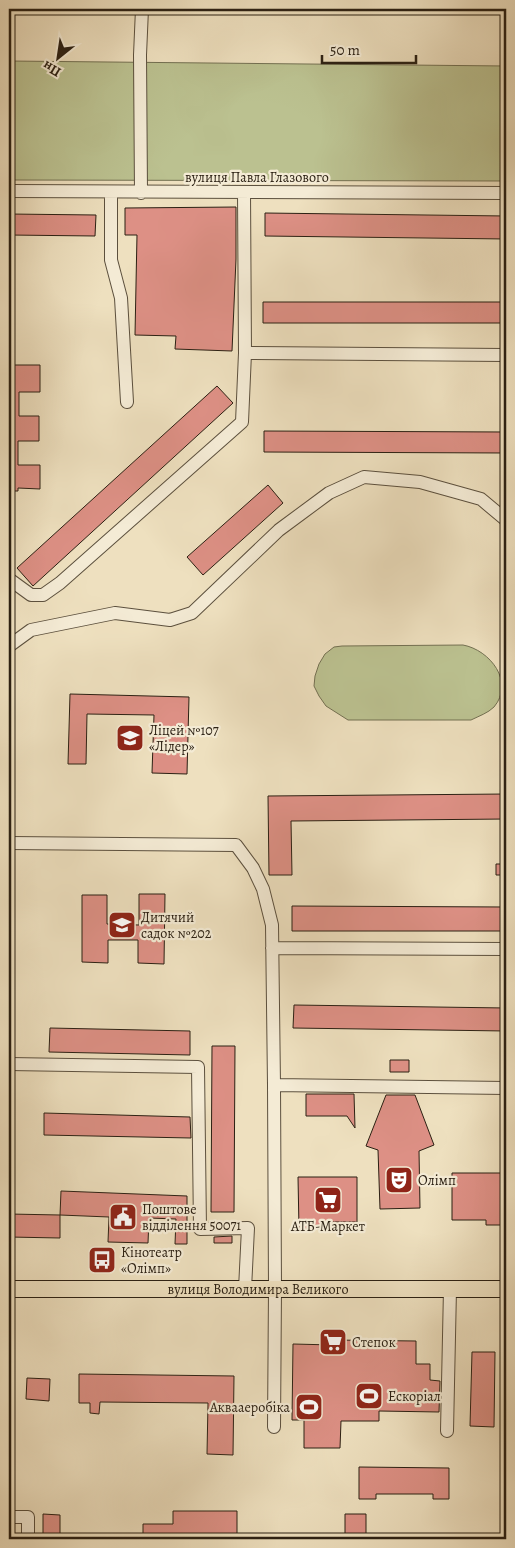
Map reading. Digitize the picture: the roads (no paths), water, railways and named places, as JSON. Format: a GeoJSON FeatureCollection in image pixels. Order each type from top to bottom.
{"type":"FeatureCollection","features":[{"type":"Feature","properties":{"kind":"main road","name":"вулиця Володимира Великого"},"geometry":{"type":"LineString","coordinates":[[9,1289],[506,1289]]}},
{"type":"Feature","properties":{"kind":"street"},"geometry":{"type":"LineString","coordinates":[[141,193],[140,55],[142,9]]}},
{"type":"Feature","properties":{"kind":"street","name":"вулиця Павла Глазового"},"geometry":{"type":"LineString","coordinates":[[9,192],[506,193]]}},
{"type":"Feature","properties":{"kind":"street"},"geometry":{"type":"LineString","coordinates":[[9,579],[31,595],[43,595],[60,583],[242,422],[245,353],[244,192]]}},
{"type":"Feature","properties":{"kind":"street"},"geometry":{"type":"LineString","coordinates":[[111,193],[111,260],[121,298],[126,402]]}},
{"type":"Feature","properties":{"kind":"street"},"geometry":{"type":"LineString","coordinates":[[245,353],[506,355]]}},
{"type":"Feature","properties":{"kind":"street"},"geometry":{"type":"LineString","coordinates":[[9,646],[31,630],[115,613],[170,620],[192,613],[279,530],[329,493],[364,477],[420,482],[481,498],[505,516]]}},
{"type":"Feature","properties":{"kind":"street"},"geometry":{"type":"LineString","coordinates":[[9,843],[236,845],[253,868],[263,889],[272,925],[275,1289],[274,1427]]}},
{"type":"Feature","properties":{"kind":"street"},"geometry":{"type":"LineString","coordinates":[[272,948],[506,949]]}},
{"type":"Feature","properties":{"kind":"street"},"geometry":{"type":"LineString","coordinates":[[9,1064],[198,1067],[200,1229],[248,1228],[245,1289]]}},
{"type":"Feature","properties":{"kind":"street"},"geometry":{"type":"LineString","coordinates":[[274,1085],[506,1088]]}},
{"type":"Feature","properties":{"kind":"street"},"geometry":{"type":"LineString","coordinates":[[447,1431],[450,1289]]}},
{"type":"Feature","properties":{"kind":"street"},"geometry":{"type":"LineString","coordinates":[[9,1517],[28,1517],[28,1539]]}},
{"type":"Feature","properties":{"kind":"place","name":"Ліцей №107 «Лідер»"},"geometry":{"type":"Point","coordinates":[130,738]}},
{"type":"Feature","properties":{"kind":"place","name":"Дитячий садок №202"},"geometry":{"type":"Point","coordinates":[122,925]}},
{"type":"Feature","properties":{"kind":"place","name":"Олімп"},"geometry":{"type":"Point","coordinates":[399,1180]}},
{"type":"Feature","properties":{"kind":"place","name":"АТБ-Маркет"},"geometry":{"type":"Point","coordinates":[328,1200]}},
{"type":"Feature","properties":{"kind":"place","name":"Поштове відділення 50071"},"geometry":{"type":"Point","coordinates":[123,1217]}},
{"type":"Feature","properties":{"kind":"place","name":"Кінотеатр «Олімп»"},"geometry":{"type":"Point","coordinates":[102,1260]}},
{"type":"Feature","properties":{"kind":"place","name":"Степок"},"geometry":{"type":"Point","coordinates":[333,1342]}},
{"type":"Feature","properties":{"kind":"place","name":"Ескоріал"},"geometry":{"type":"Point","coordinates":[369,1396]}},
{"type":"Feature","properties":{"kind":"place","name":"Аквааеробіка"},"geometry":{"type":"Point","coordinates":[309,1407]}}]}
